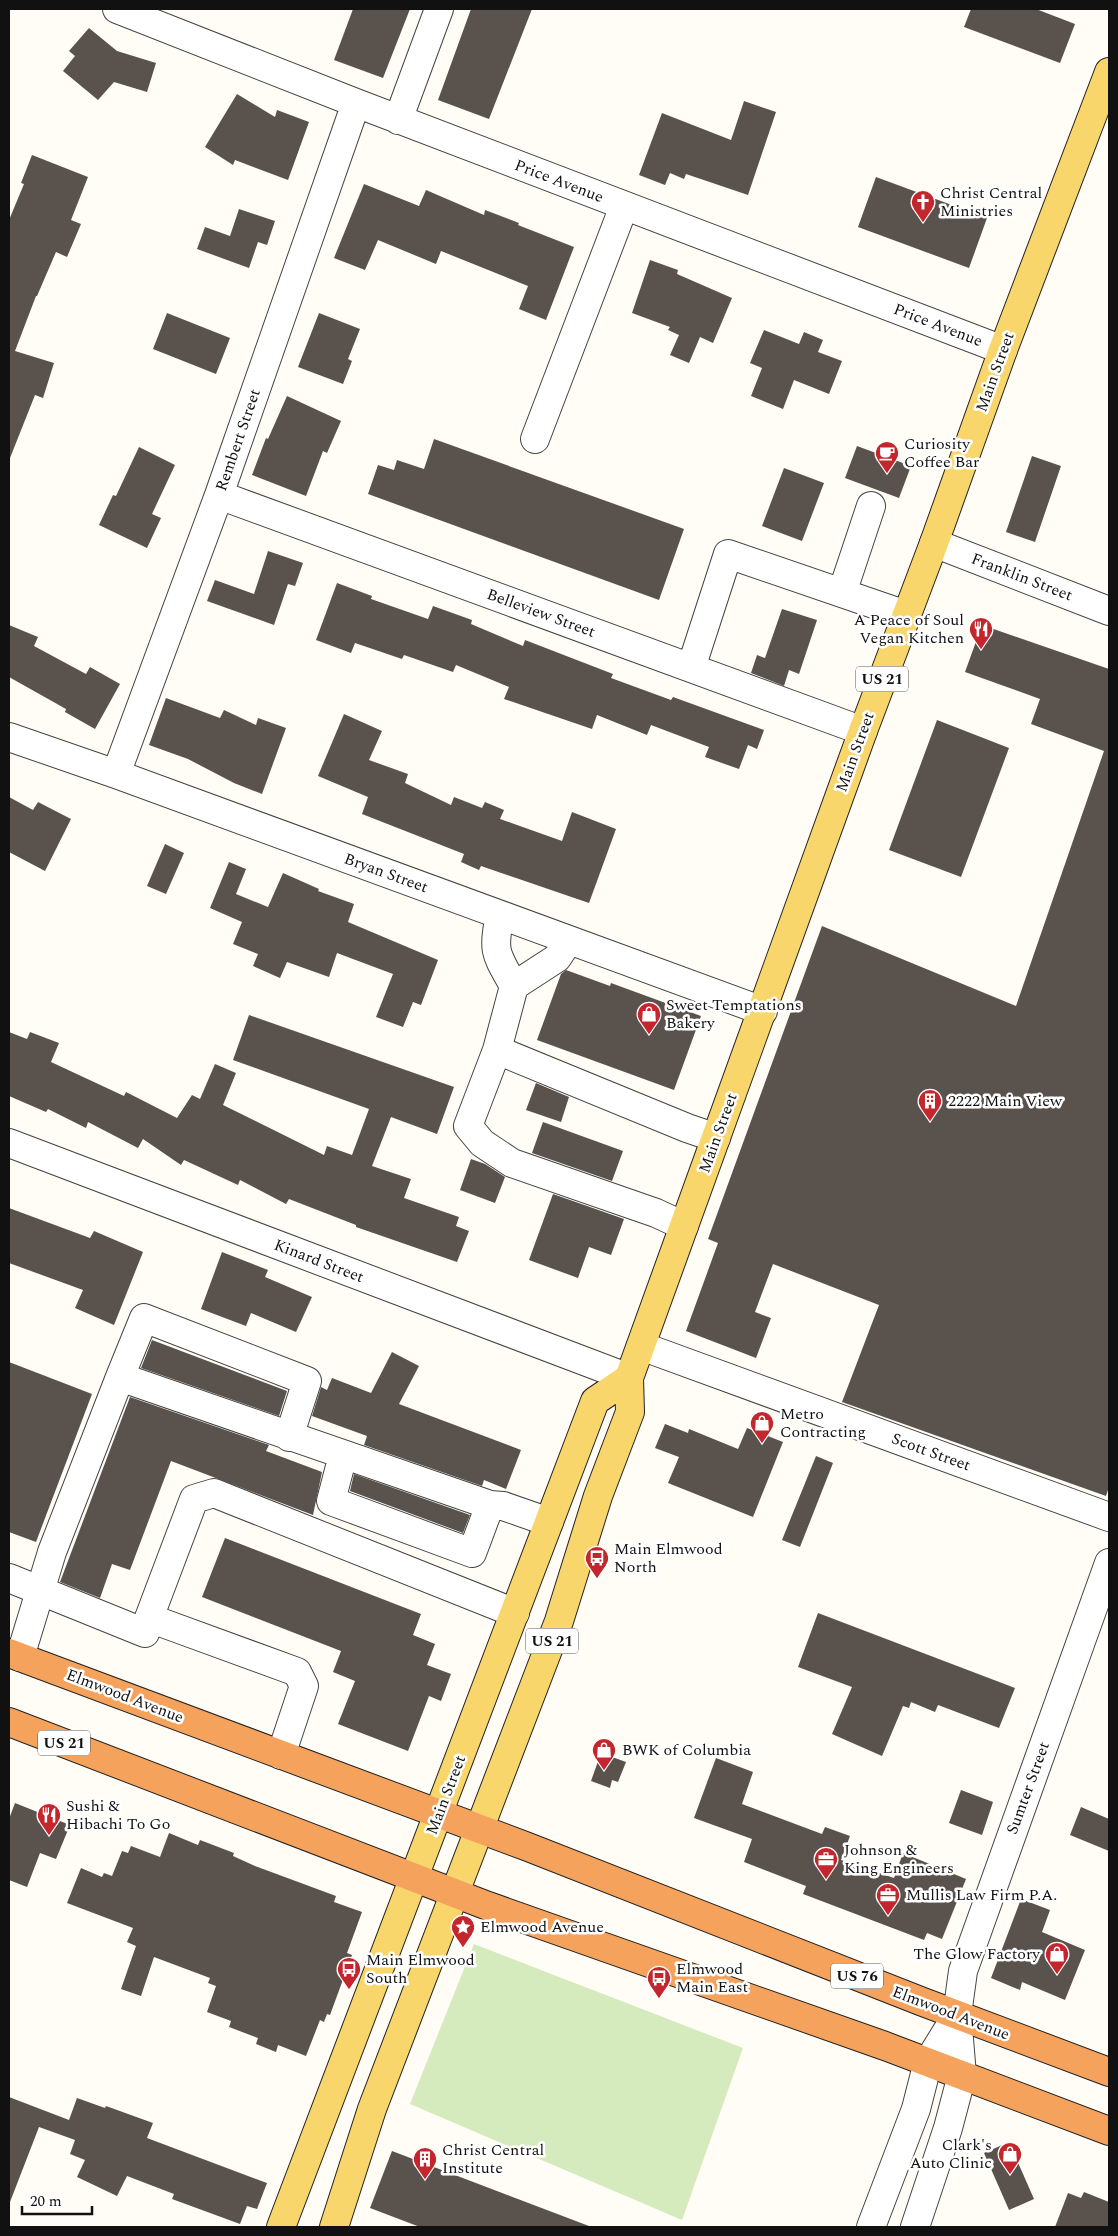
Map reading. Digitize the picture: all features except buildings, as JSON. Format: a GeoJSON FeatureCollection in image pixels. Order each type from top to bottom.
{"type":"FeatureCollection","features":[{"type":"Feature","properties":{"kind":"highway","name":"Elmwood Avenue"},"geometry":{"type":"LineString","coordinates":[[14,1655],[481,1829],[1109,2072]]}},
{"type":"Feature","properties":{"kind":"highway","name":"US 21"},"geometry":{"type":"LineString","coordinates":[[9,1722],[455,1893]]}},
{"type":"Feature","properties":{"kind":"highway"},"geometry":{"type":"LineString","coordinates":[[455,1893],[618,1954],[928,2062],[1109,2131]]}},
{"type":"Feature","properties":{"kind":"main road","name":"Main Street"},"geometry":{"type":"LineString","coordinates":[[334,2227],[372,2109],[481,1829],[559,1621],[598,1496],[630,1412],[629,1378],[1003,350],[1109,72]]}},
{"type":"Feature","properties":{"kind":"main road","name":"Main Street"},"geometry":{"type":"LineString","coordinates":[[281,2227],[595,1401],[629,1378]]}},
{"type":"Feature","properties":{"kind":"street","name":"Price Avenue"},"geometry":{"type":"LineString","coordinates":[[117,9],[356,104],[1003,350]]}},
{"type":"Feature","properties":{"kind":"street"},"geometry":{"type":"LineString","coordinates":[[398,120],[439,9]]}},
{"type":"Feature","properties":{"kind":"street","name":"Rembert Street"},"geometry":{"type":"LineString","coordinates":[[116,774],[219,495],[356,104]]}},
{"type":"Feature","properties":{"kind":"street"},"geometry":{"type":"LineString","coordinates":[[535,439],[624,206]]}},
{"type":"Feature","properties":{"kind":"street","name":"Belleview Street"},"geometry":{"type":"LineString","coordinates":[[219,495],[863,731]]}},
{"type":"Feature","properties":{"kind":"street"},"geometry":{"type":"LineString","coordinates":[[842,593],[872,506]]}},
{"type":"Feature","properties":{"kind":"street","name":"Franklin Street"},"geometry":{"type":"LineString","coordinates":[[934,543],[1109,611]]}},
{"type":"Feature","properties":{"kind":"street"},"geometry":{"type":"LineString","coordinates":[[691,668],[728,554],[906,615]]}},
{"type":"Feature","properties":{"kind":"street","name":"Bryan Street"},"geometry":{"type":"LineString","coordinates":[[9,737],[116,774],[762,1011]]}},
{"type":"Feature","properties":{"kind":"street"},"geometry":{"type":"LineString","coordinates":[[500,915],[495,936],[496,954],[514,986]]}},
{"type":"Feature","properties":{"kind":"street"},"geometry":{"type":"LineString","coordinates":[[569,940],[557,958],[514,986],[497,1050],[468,1126],[482,1143],[512,1162],[656,1213],[684,1226]]}},
{"type":"Feature","properties":{"kind":"street"},"geometry":{"type":"LineString","coordinates":[[497,1050],[687,1128],[716,1138]]}},
{"type":"Feature","properties":{"kind":"street","name":"Kinard Street"},"geometry":{"type":"LineString","coordinates":[[9,1143],[629,1378]]}},
{"type":"Feature","properties":{"kind":"street"},"geometry":{"type":"LineString","coordinates":[[14,1655],[40,1591],[52,1552],[144,1318],[307,1381],[289,1437]]}},
{"type":"Feature","properties":{"kind":"street","name":"Scott Street"},"geometry":{"type":"LineString","coordinates":[[641,1346],[1109,1517]]}},
{"type":"Feature","properties":{"kind":"street"},"geometry":{"type":"LineString","coordinates":[[120,1377],[490,1505],[502,1506],[549,1522]]}},
{"type":"Feature","properties":{"kind":"street"},"geometry":{"type":"LineString","coordinates":[[343,1455],[331,1501],[472,1553],[490,1505]]}},
{"type":"Feature","properties":{"kind":"street"},"geometry":{"type":"LineString","coordinates":[[9,1578],[145,1633],[194,1499],[214,1493],[515,1613]]}},
{"type":"Feature","properties":{"kind":"street","name":"Sumter Street"},"geometry":{"type":"LineString","coordinates":[[915,2227],[948,2128],[962,2075],[957,2014],[963,1971],[1109,1563]]}},
{"type":"Feature","properties":{"kind":"street"},"geometry":{"type":"LineString","coordinates":[[149,1618],[297,1672],[304,1686],[281,1755]]}},
{"type":"Feature","properties":{"kind":"street","name":"Sumter Street"},"geometry":{"type":"LineString","coordinates":[[871,2227],[916,2109],[928,2062],[957,2014]]}},
{"type":"Feature","properties":{"kind":"green space"},"geometry":{"type":"Polygon","coordinates":[[[474,1944],[743,2048],[682,2220],[410,2104],[474,1944]]]}},
{"type":"Feature","properties":{"kind":"place","name":"Christ Central Ministries"},"geometry":{"type":"Point","coordinates":[923,223]}},
{"type":"Feature","properties":{"kind":"place","name":"Curiosity Coffee Bar"},"geometry":{"type":"Point","coordinates":[887,474]}},
{"type":"Feature","properties":{"kind":"place","name":"A Peace of Soul Vegan Kitchen"},"geometry":{"type":"Point","coordinates":[981,650]}},
{"type":"Feature","properties":{"kind":"place","name":"Sweet Temptations Bakery"},"geometry":{"type":"Point","coordinates":[649,1035]}},
{"type":"Feature","properties":{"kind":"place","name":"2222 Main View"},"geometry":{"type":"Point","coordinates":[930,1122]}},
{"type":"Feature","properties":{"kind":"place","name":"Metro Contracting"},"geometry":{"type":"Point","coordinates":[762,1444]}},
{"type":"Feature","properties":{"kind":"place","name":"Main Elmwood North"},"geometry":{"type":"Point","coordinates":[597,1579]}},
{"type":"Feature","properties":{"kind":"place","name":"BWK of Columbia"},"geometry":{"type":"Point","coordinates":[604,1771]}},
{"type":"Feature","properties":{"kind":"place","name":"Sushi & Hibachi To Go"},"geometry":{"type":"Point","coordinates":[49,1836]}},
{"type":"Feature","properties":{"kind":"place","name":"Johnson & King Engineers"},"geometry":{"type":"Point","coordinates":[826,1880]}},
{"type":"Feature","properties":{"kind":"place","name":"Mullis Law Firm P.A."},"geometry":{"type":"Point","coordinates":[888,1916]}},
{"type":"Feature","properties":{"kind":"place","name":"Elmwood Avenue"},"geometry":{"type":"Point","coordinates":[463,1948]}},
{"type":"Feature","properties":{"kind":"place","name":"The Glow Factory"},"geometry":{"type":"Point","coordinates":[1057,1975]}},
{"type":"Feature","properties":{"kind":"place","name":"Main Elmwood South"},"geometry":{"type":"Point","coordinates":[349,1990]}},
{"type":"Feature","properties":{"kind":"place","name":"Elmwood Main East"},"geometry":{"type":"Point","coordinates":[659,1999]}},
{"type":"Feature","properties":{"kind":"place","name":"Clark's Auto Clinic"},"geometry":{"type":"Point","coordinates":[1010,2175]}},
{"type":"Feature","properties":{"kind":"place","name":"Christ Central Institute"},"geometry":{"type":"Point","coordinates":[425,2180]}}]}
